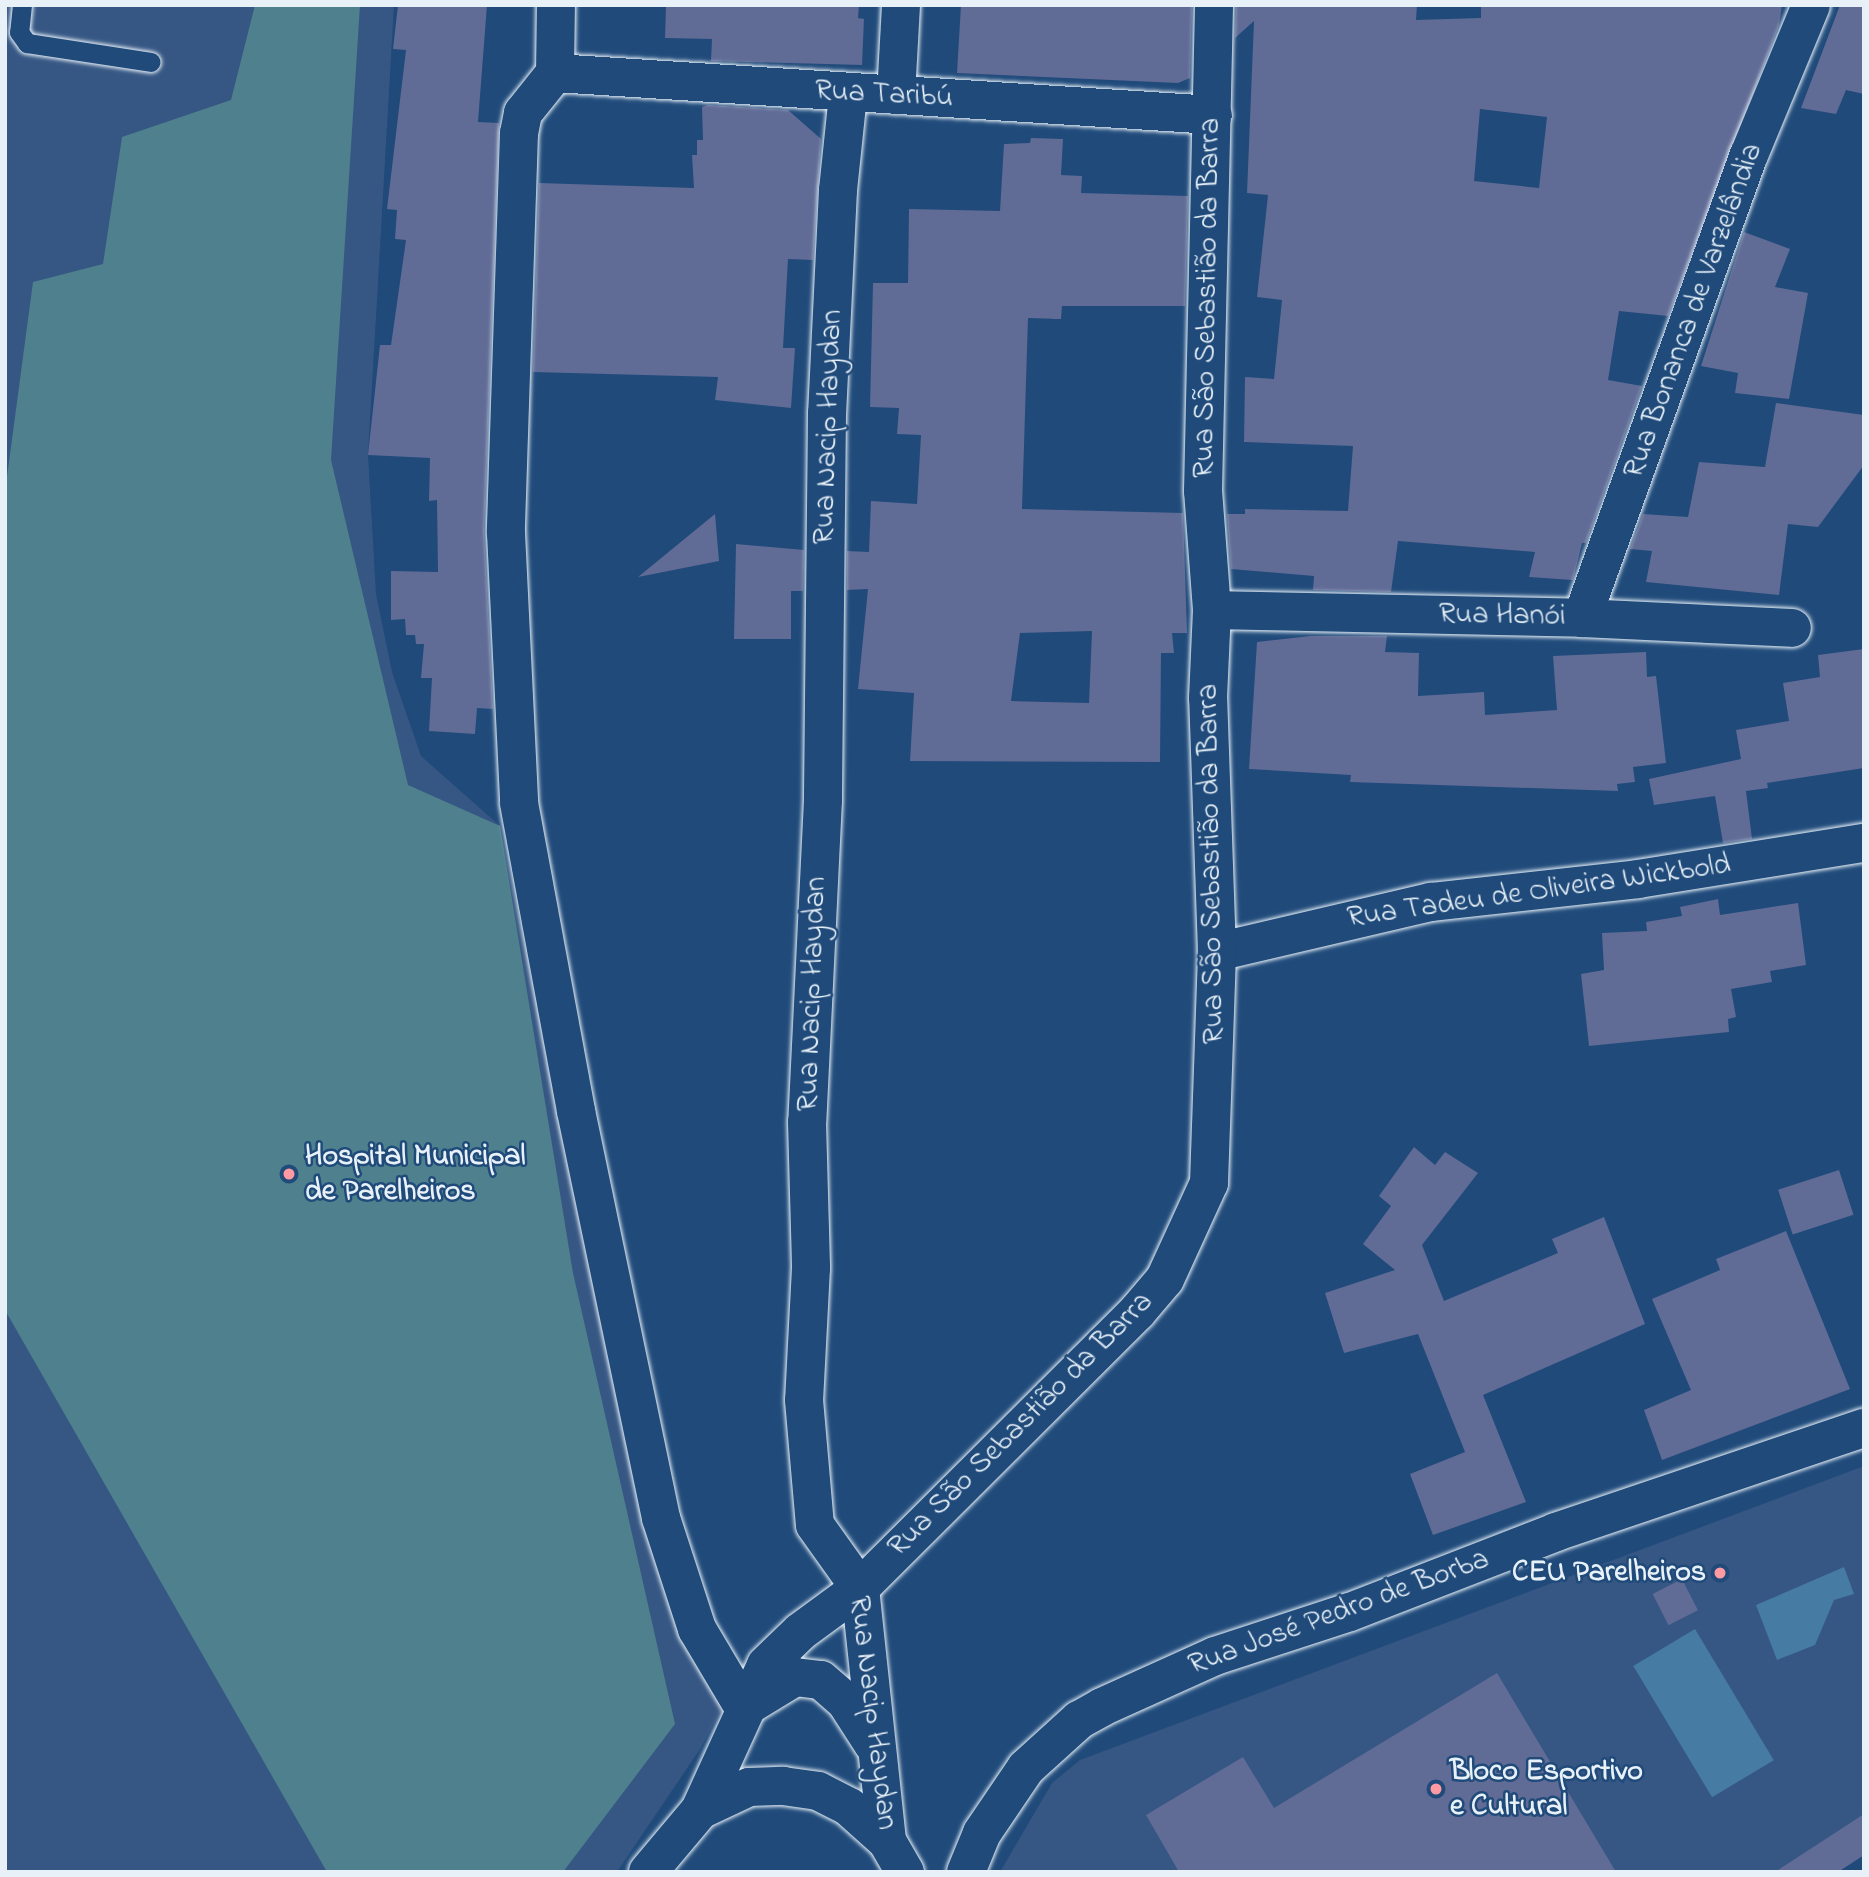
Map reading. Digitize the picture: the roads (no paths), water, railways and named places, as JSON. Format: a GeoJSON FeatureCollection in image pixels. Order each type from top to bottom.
{"type":"FeatureCollection","features":[{"type":"Feature","properties":{"kind":"street"},"geometry":{"type":"LineString","coordinates":[[556,5],[555,73],[523,113],[515,192],[506,533],[519,803],[576,1111],[661,1518],[697,1629],[744,1708],[795,1677],[821,1680],[846,1702],[873,1744]]}},
{"type":"Feature","properties":{"kind":"street"},"geometry":{"type":"LineString","coordinates":[[896,95],[901,5]]}},
{"type":"Feature","properties":{"kind":"street","name":"Rua São Sebastião da Barra"},"geometry":{"type":"LineString","coordinates":[[700,1810],[744,1708],[766,1665],[800,1632],[860,1588],[1088,1365],[1165,1279],[1209,1183],[1217,952],[1208,710],[1212,610],[1203,478],[1214,5]]}},
{"type":"Feature","properties":{"kind":"street","name":"Rua Bonanca de Varzelândia"},"geometry":{"type":"LineString","coordinates":[[1582,618],[1749,155],[1811,5]]}},
{"type":"Feature","properties":{"kind":"street","name":"Rua Taribú"},"geometry":{"type":"LineString","coordinates":[[555,73],[848,95],[896,95],[1213,115]]}},
{"type":"Feature","properties":{"kind":"street","name":"Rua Nacip Haydan"},"geometry":{"type":"LineString","coordinates":[[848,95],[838,190],[827,414],[823,800],[807,1122],[811,1268],[804,1400],[815,1525],[860,1588],[873,1744],[896,1856]]}},
{"type":"Feature","properties":{"kind":"street","name":"Rua Hanói"},"geometry":{"type":"LineString","coordinates":[[1212,610],[1582,618],[1792,628]]}},
{"type":"Feature","properties":{"kind":"street","name":"Rua Tadeu de Oliveira Wickbold"},"geometry":{"type":"LineString","coordinates":[[1217,952],[1431,902],[1649,878],[1864,843]]}},
{"type":"Feature","properties":{"kind":"street","name":"Rua José Pedro de Borba"},"geometry":{"type":"LineString","coordinates":[[966,1872],[982,1833],[1026,1768],[1079,1720],[1102,1707],[1215,1656],[1349,1612],[1556,1532],[1864,1428]]}},
{"type":"Feature","properties":{"kind":"street"},"geometry":{"type":"LineString","coordinates":[[648,1872],[700,1810],[749,1787],[818,1791],[849,1807],[896,1856]]}},
{"type":"Feature","properties":{"kind":"lane"},"geometry":{"type":"LineString","coordinates":[[22,5],[19,32],[27,43],[151,62]]}},
{"type":"Feature","properties":{"kind":"place","name":"Hospital Municipal de Parelheiros"},"geometry":{"type":"Point","coordinates":[289,1174]}},
{"type":"Feature","properties":{"kind":"place","name":"CEU Parelheiros"},"geometry":{"type":"Point","coordinates":[1720,1573]}},
{"type":"Feature","properties":{"kind":"place","name":"Bloco Esportivo e Cultural"},"geometry":{"type":"Point","coordinates":[1436,1789]}}]}
